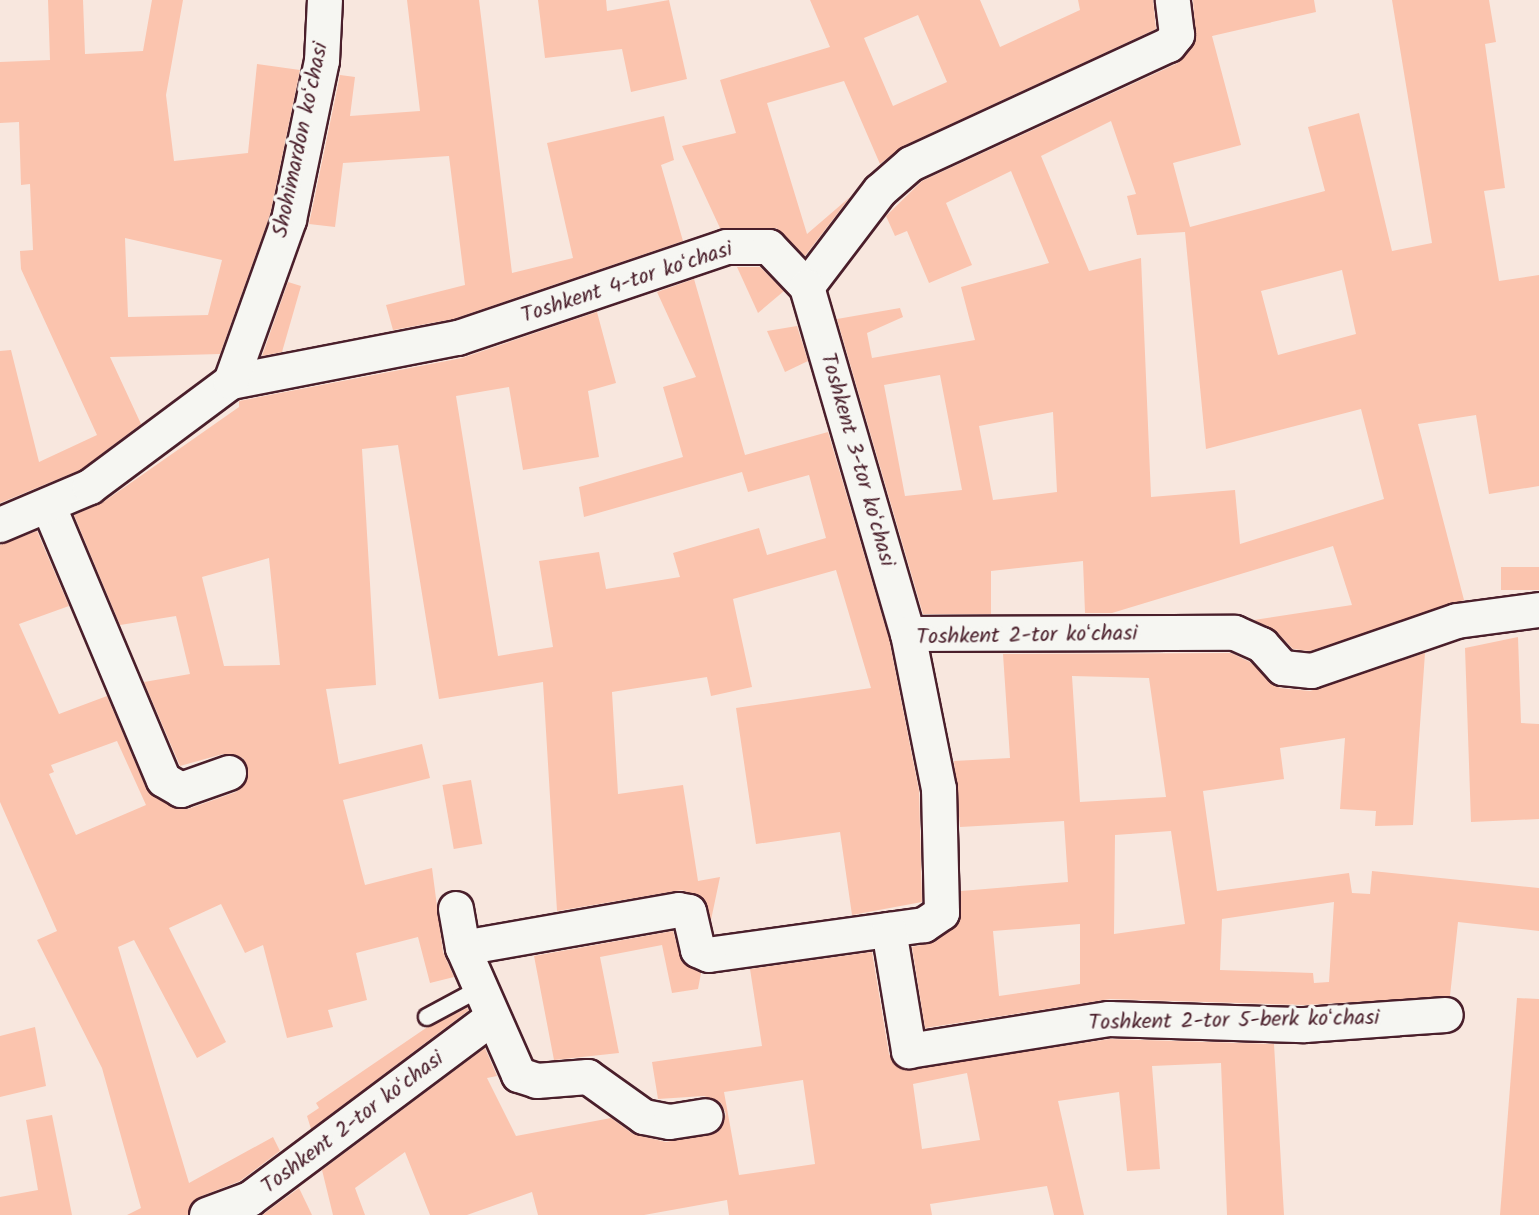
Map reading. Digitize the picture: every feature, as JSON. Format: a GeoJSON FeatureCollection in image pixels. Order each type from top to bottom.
{"type":"FeatureCollection","features":[{"type":"Feature","properties":{"kind":"street","name":"Shohimardon koʻchasi"},"geometry":{"type":"LineString","coordinates":[[231,382],[289,220],[322,61],[325,0]]}},
{"type":"Feature","properties":{"kind":"street"},"geometry":{"type":"LineString","coordinates":[[807,287],[880,191],[911,164],[1169,45],[1177,35],[1173,0]]}},
{"type":"Feature","properties":{"kind":"street","name":"Toshkent 4-tor koʻchasi"},"geometry":{"type":"LineString","coordinates":[[231,382],[458,338],[727,247],[769,247],[807,287]]}},
{"type":"Feature","properties":{"kind":"street","name":"Toshkent 3-tor koʻchasi"},"geometry":{"type":"LineString","coordinates":[[807,287],[908,634]]}},
{"type":"Feature","properties":{"kind":"street"},"geometry":{"type":"LineString","coordinates":[[0,525],[49,507],[90,487],[231,382]]}},
{"type":"Feature","properties":{"kind":"street"},"geometry":{"type":"LineString","coordinates":[[49,507],[164,780],[181,790],[229,773]]}},
{"type":"Feature","properties":{"kind":"street","name":"Toshkent 2-tor koʻchasi"},"geometry":{"type":"LineString","coordinates":[[463,948],[679,910],[689,912],[698,950],[709,955],[936,921],[942,913],[939,789],[908,634],[1235,633],[1262,645],[1283,668],[1312,671],[1457,621],[1539,610]]}},
{"type":"Feature","properties":{"kind":"street"},"geometry":{"type":"LineString","coordinates":[[456,909],[463,948],[514,1067],[526,1079],[588,1077],[644,1117],[670,1122],[706,1116]]}},
{"type":"Feature","properties":{"kind":"street","name":"Toshkent 2-tor 5-berk koʻchasi"},"geometry":{"type":"LineString","coordinates":[[889,930],[909,1051],[1109,1019],[1305,1025],[1446,1015]]}},
{"type":"Feature","properties":{"kind":"street","name":"Toshkent 2-tor koʻchasi"},"geometry":{"type":"LineString","coordinates":[[207,1215],[250,1199],[486,1003]]}},
{"type":"Feature","properties":{"kind":"lane"},"geometry":{"type":"LineString","coordinates":[[427,1017],[486,1003]]}},
{"type":"Feature","properties":{"kind":"building"},"geometry":{"type":"Polygon","coordinates":[[[48,0],[83,0],[85,54],[143,51],[152,0],[183,0],[166,95],[174,161],[248,153],[257,64],[300,70],[270,215],[220,354],[110,357],[141,424],[80,470],[0,503],[0,351],[11,350],[39,462],[97,435],[21,269],[20,251],[33,250],[30,184],[21,185],[19,122],[0,123],[0,62],[50,60],[48,0]],[[125,238],[128,317],[208,315],[222,260],[125,238]]]}},
{"type":"Feature","properties":{"kind":"building"},"geometry":{"type":"Polygon","coordinates":[[[407,0],[479,0],[512,273],[573,258],[547,143],[664,116],[674,160],[661,165],[683,241],[453,319],[393,330],[386,305],[465,285],[449,156],[343,163],[335,227],[309,224],[340,75],[355,77],[350,116],[420,111],[407,0]]]}},
{"type":"Feature","properties":{"kind":"building"},"geometry":{"type":"Polygon","coordinates":[[[538,0],[606,0],[607,11],[669,0],[687,79],[631,92],[622,49],[545,58],[538,0]]]}},
{"type":"Feature","properties":{"kind":"building"},"geometry":{"type":"Polygon","coordinates":[[[810,0],[980,0],[1000,47],[1080,10],[1078,0],[1153,0],[1156,29],[903,146],[880,164],[844,81],[767,103],[807,234],[850,197],[805,256],[776,228],[720,228],[682,146],[736,133],[720,80],[830,47],[810,0]],[[918,15],[864,38],[893,106],[947,82],[918,15]]]}},
{"type":"Feature","properties":{"kind":"building"},"geometry":{"type":"Polygon","coordinates":[[[1193,0],[1314,0],[1316,12],[1212,36],[1241,145],[1173,163],[1190,227],[1325,191],[1308,127],[1359,113],[1392,251],[1432,243],[1392,0],[1489,0],[1496,42],[1485,44],[1505,188],[1484,191],[1499,281],[1539,275],[1539,486],[1489,494],[1476,415],[1418,424],[1464,600],[1310,651],[1293,649],[1276,631],[1254,620],[1352,605],[1333,546],[1112,613],[1085,613],[1083,561],[991,571],[991,614],[923,614],[837,319],[900,308],[903,317],[867,333],[872,358],[975,340],[961,287],[1049,263],[1011,171],[946,203],[972,265],[929,283],[907,231],[895,236],[886,216],[922,181],[1178,63],[1196,40],[1193,0]],[[1111,121],[1041,156],[1089,271],[1141,258],[1151,497],[1235,490],[1240,544],[1384,499],[1361,409],[1206,449],[1185,232],[1137,235],[1127,196],[1136,194],[1111,121]],[[1342,270],[1261,291],[1278,355],[1356,334],[1342,270]],[[940,375],[884,385],[905,496],[962,490],[940,375]],[[1053,412],[979,426],[993,500],[1057,492],[1053,412]]]}},
{"type":"Feature","properties":{"kind":"building"},"geometry":{"type":"Polygon","coordinates":[[[737,267],[760,267],[784,291],[758,313],[737,267]]]}},
{"type":"Feature","properties":{"kind":"building"},"geometry":{"type":"Polygon","coordinates":[[[694,279],[745,455],[828,432],[889,639],[919,791],[922,902],[852,915],[840,832],[756,844],[736,708],[871,688],[836,570],[733,599],[752,687],[711,696],[707,677],[612,692],[618,794],[683,785],[698,881],[720,877],[711,920],[703,898],[682,890],[557,911],[543,682],[439,699],[398,445],[362,449],[376,685],[326,689],[339,764],[422,744],[430,778],[343,800],[365,885],[432,868],[443,952],[454,977],[430,983],[418,937],[356,953],[367,1000],[328,1010],[333,1027],[287,1038],[263,945],[245,953],[221,904],[169,928],[226,1042],[197,1058],[134,940],[118,947],[189,1183],[273,1137],[280,1151],[240,1181],[199,1197],[188,1215],[127,1215],[141,1208],[102,1068],[37,940],[57,931],[0,802],[0,545],[37,531],[69,606],[19,624],[59,714],[107,696],[146,788],[171,807],[188,809],[236,792],[248,777],[243,758],[223,754],[180,766],[144,682],[190,674],[176,616],[120,625],[74,515],[102,503],[239,407],[239,401],[462,358],[597,312],[616,383],[588,391],[599,457],[523,470],[509,387],[456,396],[498,656],[553,647],[539,561],[599,552],[606,589],[680,577],[673,553],[759,528],[767,555],[826,538],[809,475],[748,492],[742,472],[584,517],[579,487],[683,457],[663,387],[696,377],[657,292],[694,279]],[[269,558],[202,577],[224,666],[280,665],[269,558]],[[117,741],[51,765],[54,772],[49,774],[76,835],[146,805],[117,741]]]}},
{"type":"Feature","properties":{"kind":"building"},"geometry":{"type":"Polygon","coordinates":[[[288,282],[301,286],[282,352],[262,356],[288,282]]]}},
{"type":"Feature","properties":{"kind":"building"},"geometry":{"type":"Polygon","coordinates":[[[797,326],[808,361],[785,372],[767,331],[797,326]]]}},
{"type":"Feature","properties":{"kind":"building"},"geometry":{"type":"Polygon","coordinates":[[[1501,567],[1539,567],[1539,590],[1501,590],[1501,567]]]}},
{"type":"Feature","properties":{"kind":"building"},"geometry":{"type":"Polygon","coordinates":[[[1518,637],[1521,723],[1539,724],[1539,819],[1471,822],[1465,648],[1518,637]]]}},
{"type":"Feature","properties":{"kind":"building"},"geometry":{"type":"Polygon","coordinates":[[[1231,653],[1250,662],[1280,688],[1310,691],[1425,653],[1413,825],[1375,826],[1376,811],[1340,809],[1345,738],[1280,748],[1284,779],[1203,791],[1217,891],[1349,873],[1352,893],[1370,894],[1372,871],[1539,888],[1539,931],[1458,922],[1450,996],[1305,1005],[1110,999],[925,1028],[912,947],[935,942],[959,923],[961,891],[1068,882],[1064,821],[960,827],[954,761],[1010,758],[1003,654],[1231,653]],[[1072,676],[1080,802],[1166,797],[1149,678],[1072,676]],[[1171,831],[1115,835],[1114,934],[1185,924],[1171,831]],[[1334,902],[1222,919],[1220,970],[1313,973],[1314,983],[1329,982],[1334,902]],[[1080,924],[993,931],[999,996],[1080,984],[1080,924]]]}},
{"type":"Feature","properties":{"kind":"building"},"geometry":{"type":"Polygon","coordinates":[[[471,780],[482,844],[454,849],[442,785],[471,780]]]}},
{"type":"Feature","properties":{"kind":"building"},"geometry":{"type":"Polygon","coordinates":[[[673,931],[682,962],[701,973],[698,989],[672,993],[662,945],[600,957],[619,1053],[554,1060],[534,956],[673,931]]]}},
{"type":"Feature","properties":{"kind":"building"},"geometry":{"type":"Polygon","coordinates":[[[872,952],[889,1054],[903,1070],[1110,1039],[1274,1044],[1284,1215],[1227,1215],[1221,1063],[1152,1066],[1160,1169],[1127,1171],[1119,1092],[1058,1101],[1084,1215],[1054,1215],[1047,1186],[930,1204],[932,1215],[729,1215],[727,1200],[644,1215],[538,1215],[532,1192],[467,1215],[430,1215],[405,1152],[355,1188],[365,1215],[333,1215],[322,1170],[485,1048],[497,1076],[487,1078],[516,1136],[611,1118],[633,1134],[666,1142],[718,1132],[726,1114],[721,1103],[704,1096],[658,1099],[652,1062],[762,1046],[750,969],[872,952]],[[967,1073],[913,1084],[922,1149],[980,1140],[967,1073]],[[803,1080],[724,1092],[739,1175],[815,1164],[803,1080]]]}},
{"type":"Feature","properties":{"kind":"building"},"geometry":{"type":"Polygon","coordinates":[[[1517,998],[1539,999],[1539,1215],[1500,1215],[1517,998]]]}},
{"type":"Feature","properties":{"kind":"building"},"geometry":{"type":"Polygon","coordinates":[[[467,1008],[469,1010],[311,1129],[307,1116],[319,1108],[316,1103],[426,1028],[467,1008]]]}},
{"type":"Feature","properties":{"kind":"building"},"geometry":{"type":"Polygon","coordinates":[[[35,1027],[46,1086],[0,1097],[0,1036],[35,1027]]]}},
{"type":"Feature","properties":{"kind":"building"},"geometry":{"type":"Polygon","coordinates":[[[52,1115],[72,1215],[0,1215],[0,1197],[38,1190],[26,1120],[52,1115]]]}},
{"type":"Feature","properties":{"kind":"building"},"geometry":{"type":"Polygon","coordinates":[[[299,1188],[312,1215],[262,1215],[299,1188]]]}}]}
